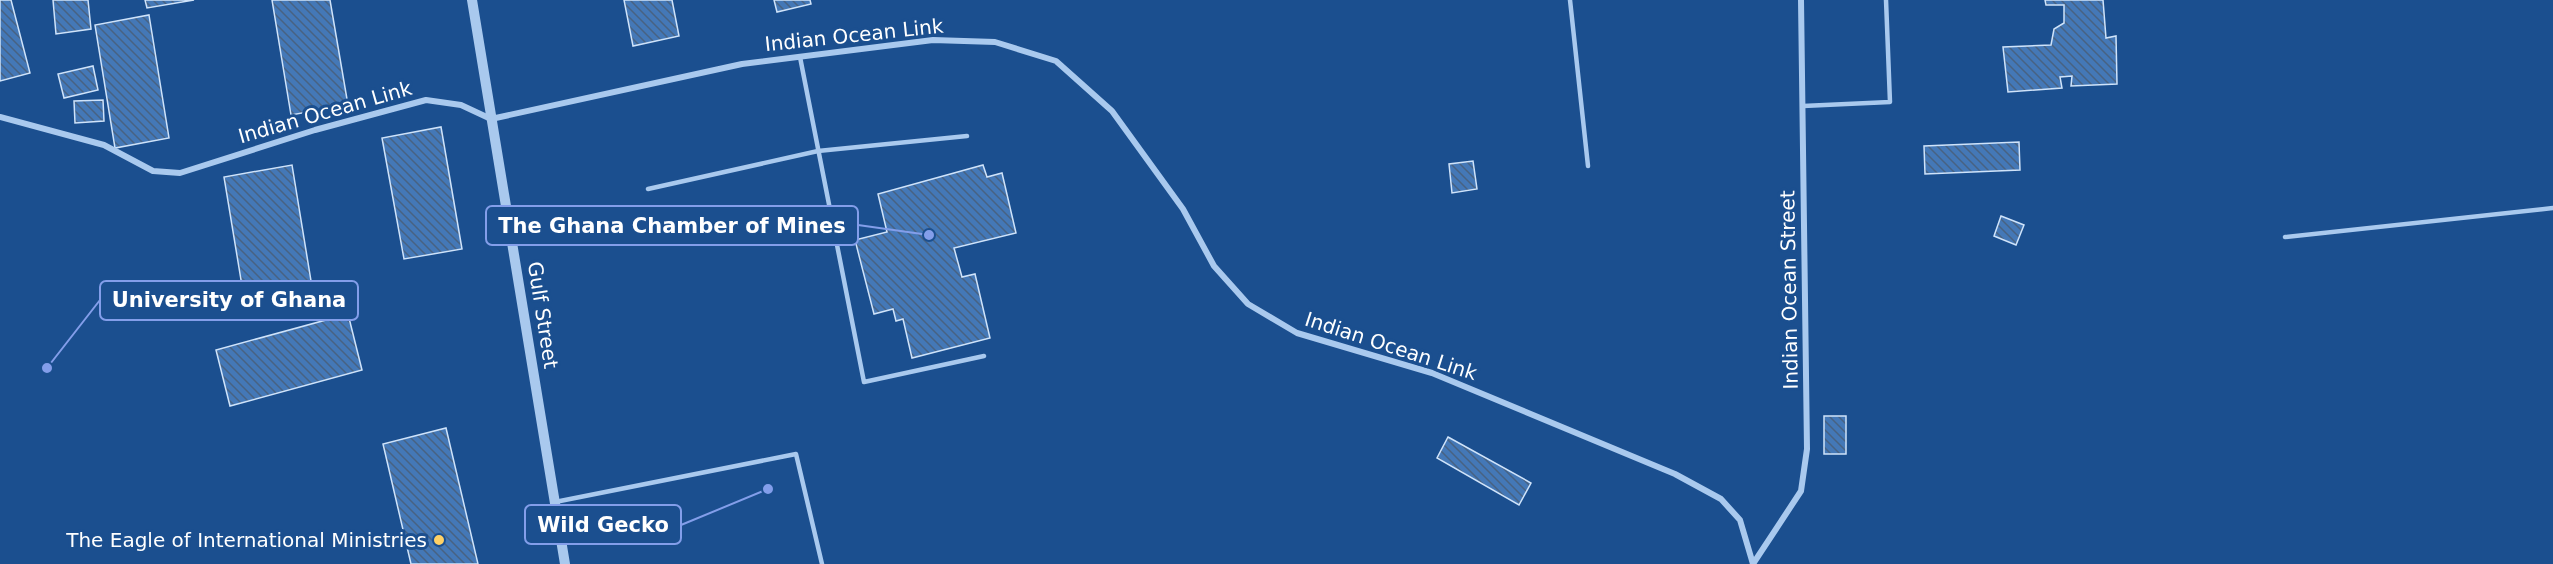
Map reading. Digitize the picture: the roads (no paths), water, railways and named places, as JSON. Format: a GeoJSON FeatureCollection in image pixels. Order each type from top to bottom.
{"type":"FeatureCollection","features":[{"type":"Feature","properties":{"kind":"street","name":"Gulf Street"},"geometry":{"type":"LineString","coordinates":[[472,0],[565,564]]}},
{"type":"Feature","properties":{"kind":"street","name":"Indian Ocean Street"},"geometry":{"type":"LineString","coordinates":[[1753,564],[1801,490],[1807,449],[1801,0]]}},
{"type":"Feature","properties":{"kind":"street","name":"Indian Ocean Link"},"geometry":{"type":"LineString","coordinates":[[0,117],[104,145],[153,171],[180,173],[315,130],[426,100],[461,105],[491,119],[742,64],[933,40],[995,42],[1056,61],[1112,111],[1184,209],[1214,266],[1248,304],[1297,333],[1432,373],[1675,474],[1721,499],[1740,520],[1753,564]]}},
{"type":"Feature","properties":{"kind":"lane"},"geometry":{"type":"LineString","coordinates":[[1570,0],[1588,166]]}},
{"type":"Feature","properties":{"kind":"lane"},"geometry":{"type":"LineString","coordinates":[[1803,106],[1890,102],[1886,0]]}},
{"type":"Feature","properties":{"kind":"lane"},"geometry":{"type":"LineString","coordinates":[[800,57],[864,382],[984,356]]}},
{"type":"Feature","properties":{"kind":"lane"},"geometry":{"type":"LineString","coordinates":[[648,189],[818,151],[967,136]]}},
{"type":"Feature","properties":{"kind":"lane"},"geometry":{"type":"LineString","coordinates":[[2285,237],[2553,208]]}},
{"type":"Feature","properties":{"kind":"lane"},"geometry":{"type":"LineString","coordinates":[[555,502],[796,454],[822,564]]}},
{"type":"Feature","properties":{"kind":"place","name":"The Ghana Chamber of Mines"},"geometry":{"type":"Point","coordinates":[929,235]}},
{"type":"Feature","properties":{"kind":"place","name":"University of Ghana"},"geometry":{"type":"Point","coordinates":[47,368]}},
{"type":"Feature","properties":{"kind":"place","name":"Wild Gecko"},"geometry":{"type":"Point","coordinates":[768,489]}},
{"type":"Feature","properties":{"kind":"place","name":"The Eagle of International Ministries"},"geometry":{"type":"Point","coordinates":[439,540]}}]}
